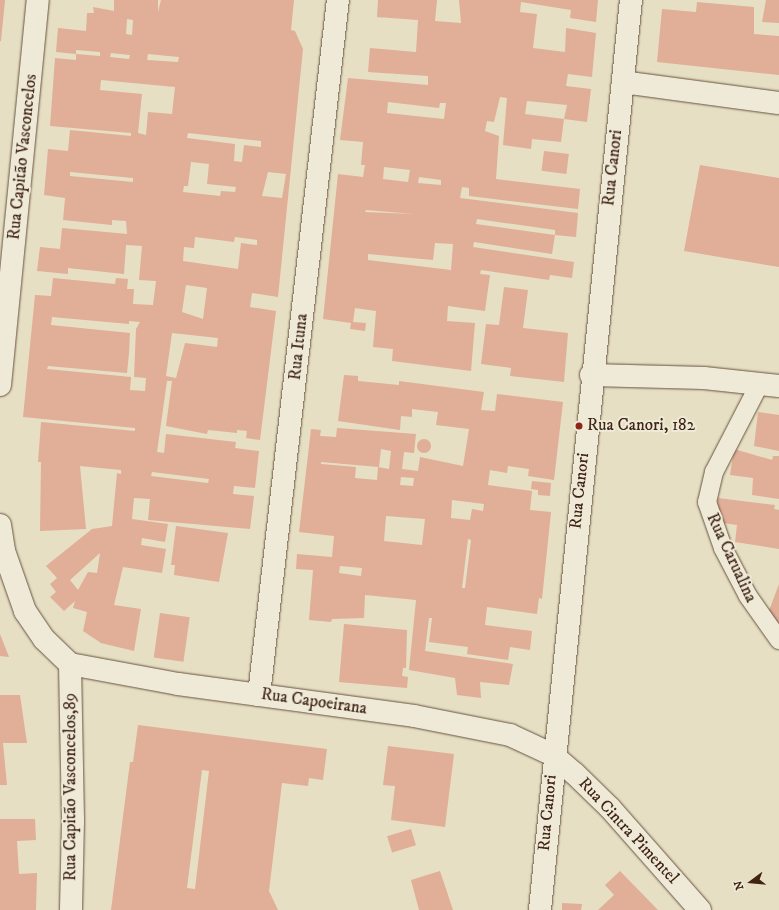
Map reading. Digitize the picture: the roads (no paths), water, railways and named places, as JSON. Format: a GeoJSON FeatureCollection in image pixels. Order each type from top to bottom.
{"type":"FeatureCollection","features":[{"type":"Feature","properties":{"kind":"street","name":"Rua Capitão Vasconcelos"},"geometry":{"type":"LineString","coordinates":[[0,386],[38,0]]}},
{"type":"Feature","properties":{"kind":"street","name":"Rua Ituna"},"geometry":{"type":"LineString","coordinates":[[260,695],[338,0]]}},
{"type":"Feature","properties":{"kind":"street","name":"Rua Canori"},"geometry":{"type":"LineString","coordinates":[[540,910],[553,755],[631,0]]}},
{"type":"Feature","properties":{"kind":"street"},"geometry":{"type":"LineString","coordinates":[[622,82],[779,103]]}},
{"type":"Feature","properties":{"kind":"street","name":"Rua Carualina"},"geometry":{"type":"LineString","coordinates":[[591,376],[704,378],[770,385]]}},
{"type":"Feature","properties":{"kind":"street"},"geometry":{"type":"LineString","coordinates":[[0,525],[4,551],[26,611],[44,639],[70,664]]}},
{"type":"Feature","properties":{"kind":"street","name":"Rua Capoeirana"},"geometry":{"type":"LineString","coordinates":[[70,664],[260,695],[471,726],[510,735],[553,755]]}},
{"type":"Feature","properties":{"kind":"street","name":"Rua Capitão Vasconcelos,89"},"geometry":{"type":"LineString","coordinates":[[70,664],[73,821],[71,910]]}},
{"type":"Feature","properties":{"kind":"street","name":"Rua Cintra Pimentel"},"geometry":{"type":"LineString","coordinates":[[553,755],[610,808],[700,910]]}},
{"type":"Feature","properties":{"kind":"lane","name":"Rua Carualina"},"geometry":{"type":"LineString","coordinates":[[770,385],[714,472],[707,502],[719,537],[744,590],[759,616],[779,640]]}},
{"type":"Feature","properties":{"kind":"place","name":"Rua Canori, 182"},"geometry":{"type":"Point","coordinates":[579,426]}}]}
